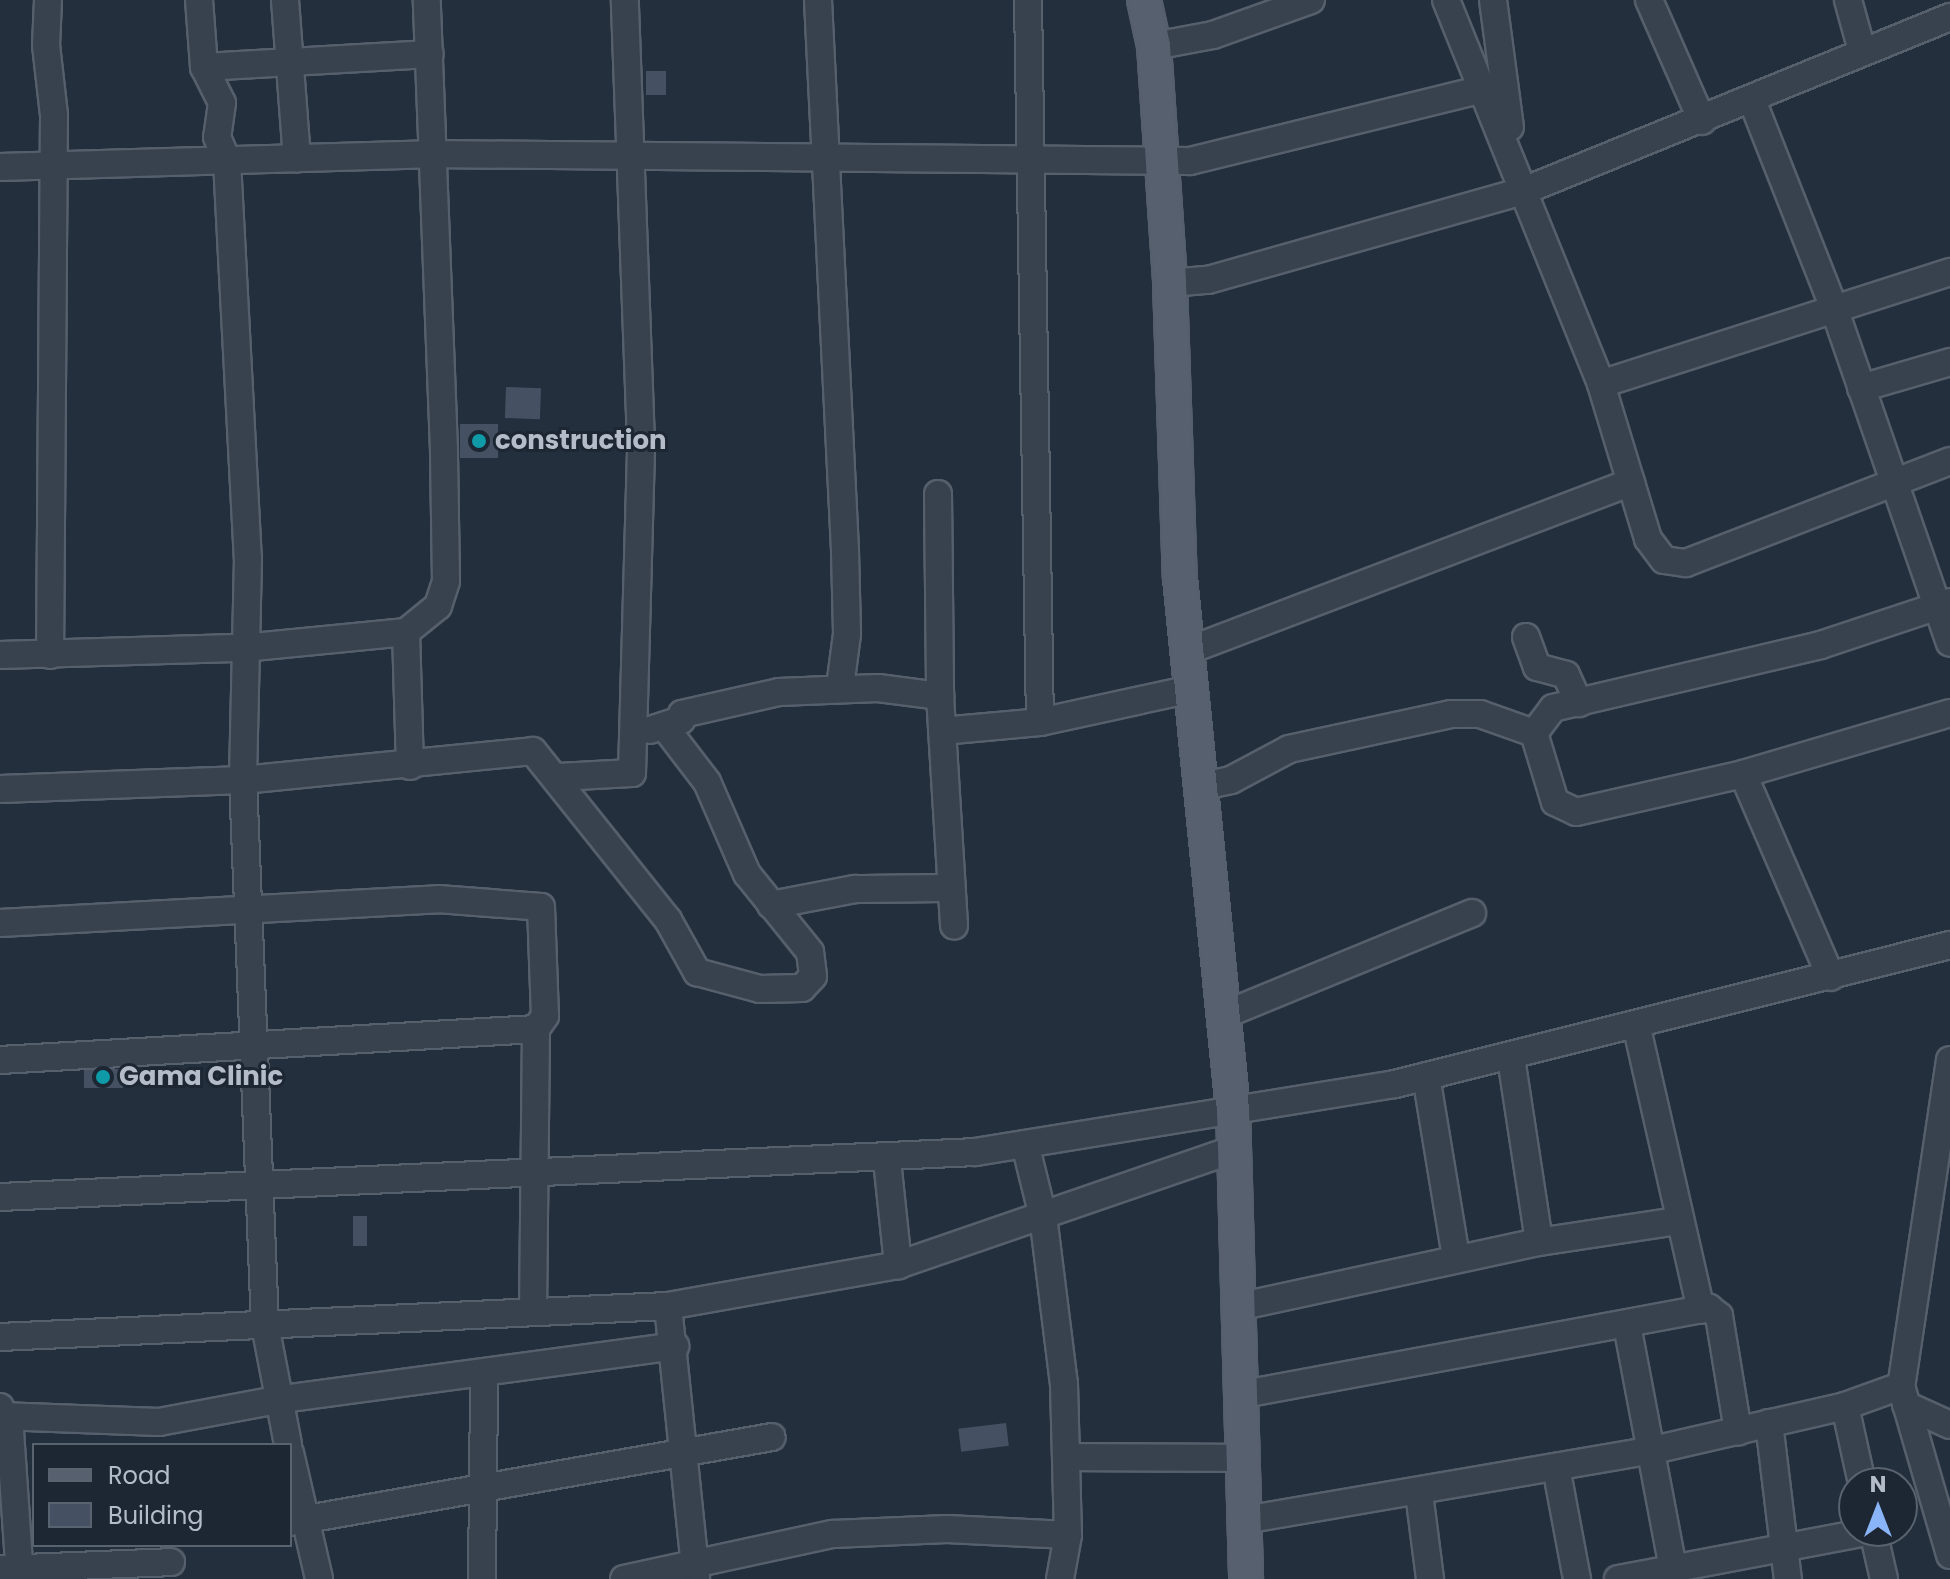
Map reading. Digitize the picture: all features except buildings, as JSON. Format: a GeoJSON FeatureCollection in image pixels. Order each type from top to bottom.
{"type":"FeatureCollection","features":[{"type":"Feature","properties":{"kind":"main road"},"geometry":{"type":"LineString","coordinates":[[1144,0],[1154,46],[1170,283],[1187,651],[1226,1014],[1233,1110],[1242,1306],[1246,1579]]}},
{"type":"Feature","properties":{"kind":"street"},"geometry":{"type":"LineString","coordinates":[[48,0],[51,165],[50,655]]}},
{"type":"Feature","properties":{"kind":"street"},"geometry":{"type":"LineString","coordinates":[[199,0],[204,67],[222,103],[217,137],[227,161],[248,558],[243,648],[243,780],[265,1325],[276,1400],[287,1443]]}},
{"type":"Feature","properties":{"kind":"street"},"geometry":{"type":"LineString","coordinates":[[285,0],[297,159]]}},
{"type":"Feature","properties":{"kind":"street"},"geometry":{"type":"LineString","coordinates":[[0,655],[243,648],[406,632],[438,606],[446,581],[429,154],[427,0]]}},
{"type":"Feature","properties":{"kind":"street"},"geometry":{"type":"LineString","coordinates":[[558,777],[632,773],[641,443],[626,155],[625,0]]}},
{"type":"Feature","properties":{"kind":"street"},"geometry":{"type":"LineString","coordinates":[[818,0],[845,551],[847,634],[840,687]]}},
{"type":"Feature","properties":{"kind":"street"},"geometry":{"type":"LineString","coordinates":[[1028,0],[1040,722]]}},
{"type":"Feature","properties":{"kind":"street"},"geometry":{"type":"LineString","coordinates":[[1154,46],[1213,35],[1311,0]]}},
{"type":"Feature","properties":{"kind":"street"},"geometry":{"type":"LineString","coordinates":[[1446,0],[1514,158],[1601,384],[1648,539],[1664,560],[1686,563],[1892,480],[1950,461]]}},
{"type":"Feature","properties":{"kind":"street"},"geometry":{"type":"LineString","coordinates":[[1493,0],[1514,158]]}},
{"type":"Feature","properties":{"kind":"street"},"geometry":{"type":"LineString","coordinates":[[1649,0],[1702,121]]}},
{"type":"Feature","properties":{"kind":"street"},"geometry":{"type":"LineString","coordinates":[[1848,0],[1862,51]]}},
{"type":"Feature","properties":{"kind":"street"},"geometry":{"type":"LineString","coordinates":[[1170,283],[1208,280],[1526,190],[1702,121],[1862,51],[1950,17]]}},
{"type":"Feature","properties":{"kind":"street"},"geometry":{"type":"LineString","coordinates":[[204,67],[430,54]]}},
{"type":"Feature","properties":{"kind":"street"},"geometry":{"type":"LineString","coordinates":[[0,167],[429,154],[825,155],[1190,161],[1484,89]]}},
{"type":"Feature","properties":{"kind":"street"},"geometry":{"type":"LineString","coordinates":[[1752,100],[1835,311],[1892,480],[1944,605],[1950,643]]}},
{"type":"Feature","properties":{"kind":"street"},"geometry":{"type":"LineString","coordinates":[[1601,384],[1950,272]]}},
{"type":"Feature","properties":{"kind":"street"},"geometry":{"type":"LineString","coordinates":[[1861,388],[1950,362]]}},
{"type":"Feature","properties":{"kind":"street"},"geometry":{"type":"LineString","coordinates":[[1187,651],[1631,482]]}},
{"type":"Feature","properties":{"kind":"street"},"geometry":{"type":"LineString","coordinates":[[938,494],[940,696],[954,926]]}},
{"type":"Feature","properties":{"kind":"street"},"geometry":{"type":"LineString","coordinates":[[1534,733],[1553,708],[1821,645],[1944,605]]}},
{"type":"Feature","properties":{"kind":"street"},"geometry":{"type":"LineString","coordinates":[[406,632],[410,766]]}},
{"type":"Feature","properties":{"kind":"street"},"geometry":{"type":"LineString","coordinates":[[1526,637],[1537,667],[1566,675],[1579,703]]}},
{"type":"Feature","properties":{"kind":"street"},"geometry":{"type":"LineString","coordinates":[[634,729],[664,726],[681,720],[682,714],[779,692],[840,687],[940,696]]}},
{"type":"Feature","properties":{"kind":"street"},"geometry":{"type":"LineString","coordinates":[[942,731],[1040,722],[1191,689]]}},
{"type":"Feature","properties":{"kind":"street"},"geometry":{"type":"LineString","coordinates":[[1534,733],[1555,802],[1576,812],[1743,774],[1950,713]]}},
{"type":"Feature","properties":{"kind":"street"},"geometry":{"type":"LineString","coordinates":[[1203,786],[1231,780],[1289,749],[1451,714],[1480,714],[1534,733]]}},
{"type":"Feature","properties":{"kind":"street"},"geometry":{"type":"LineString","coordinates":[[0,789],[243,780],[410,766],[533,751],[558,777],[591,830],[668,920],[697,972],[760,989],[802,988],[813,976],[810,952],[747,874],[707,782],[664,726]]}},
{"type":"Feature","properties":{"kind":"street"},"geometry":{"type":"LineString","coordinates":[[1743,774],[1831,977]]}},
{"type":"Feature","properties":{"kind":"street"},"geometry":{"type":"LineString","coordinates":[[771,905],[855,889],[951,888]]}},
{"type":"Feature","properties":{"kind":"street"},"geometry":{"type":"LineString","coordinates":[[0,923],[438,899],[541,907],[545,1016],[536,1029],[537,1173],[533,1310]]}},
{"type":"Feature","properties":{"kind":"street"},"geometry":{"type":"LineString","coordinates":[[1226,1014],[1472,913]]}},
{"type":"Feature","properties":{"kind":"street"},"geometry":{"type":"LineString","coordinates":[[0,1197],[260,1181],[887,1160],[1025,1144],[1426,1076],[1511,1058],[1950,945]]}},
{"type":"Feature","properties":{"kind":"street"},"geometry":{"type":"LineString","coordinates":[[1636,1024],[1678,1221],[1701,1310]]}},
{"type":"Feature","properties":{"kind":"street"},"geometry":{"type":"LineString","coordinates":[[0,1060],[536,1029]]}},
{"type":"Feature","properties":{"kind":"street"},"geometry":{"type":"LineString","coordinates":[[1511,1058],[1539,1242]]}},
{"type":"Feature","properties":{"kind":"street"},"geometry":{"type":"LineString","coordinates":[[1950,1060],[1904,1396],[1950,1555]]}},
{"type":"Feature","properties":{"kind":"street"},"geometry":{"type":"LineString","coordinates":[[1426,1076],[1456,1258]]}},
{"type":"Feature","properties":{"kind":"street"},"geometry":{"type":"LineString","coordinates":[[1025,1144],[1043,1216],[1070,1457],[1068,1535],[1060,1579]]}},
{"type":"Feature","properties":{"kind":"street"},"geometry":{"type":"LineString","coordinates":[[0,1337],[668,1306],[898,1265],[1235,1149]]}},
{"type":"Feature","properties":{"kind":"street"},"geometry":{"type":"LineString","coordinates":[[887,1160],[898,1265]]}},
{"type":"Feature","properties":{"kind":"street"},"geometry":{"type":"LineString","coordinates":[[1242,1306],[1456,1258],[1678,1221]]}},
{"type":"Feature","properties":{"kind":"street"},"geometry":{"type":"LineString","coordinates":[[668,1306],[675,1346],[694,1572]]}},
{"type":"Feature","properties":{"kind":"street"},"geometry":{"type":"LineString","coordinates":[[1244,1394],[1716,1309],[1738,1431]]}},
{"type":"Feature","properties":{"kind":"street"},"geometry":{"type":"LineString","coordinates":[[1627,1325],[1674,1573]]}},
{"type":"Feature","properties":{"kind":"street"},"geometry":{"type":"LineString","coordinates":[[0,1416],[160,1434],[276,1400],[484,1376],[675,1346]]}},
{"type":"Feature","properties":{"kind":"street"},"geometry":{"type":"LineString","coordinates":[[482,1579],[486,1488],[484,1376]]}},
{"type":"Feature","properties":{"kind":"street"},"geometry":{"type":"LineString","coordinates":[[1244,1520],[1419,1493],[1649,1451],[1845,1406],[1904,1396],[1950,1425]]}},
{"type":"Feature","properties":{"kind":"street"},"geometry":{"type":"LineString","coordinates":[[1845,1406],[1858,1467]]}},
{"type":"Feature","properties":{"kind":"street"},"geometry":{"type":"LineString","coordinates":[[0,1407],[0,1416],[10,1431],[13,1572],[171,1562]]}},
{"type":"Feature","properties":{"kind":"street"},"geometry":{"type":"LineString","coordinates":[[1769,1423],[1788,1579]]}},
{"type":"Feature","properties":{"kind":"street"},"geometry":{"type":"LineString","coordinates":[[298,1520],[683,1457],[772,1437]]}},
{"type":"Feature","properties":{"kind":"street"},"geometry":{"type":"LineString","coordinates":[[1070,1457],[1244,1458]]}},
{"type":"Feature","properties":{"kind":"street"},"geometry":{"type":"LineString","coordinates":[[1556,1467],[1577,1579]]}},
{"type":"Feature","properties":{"kind":"street"},"geometry":{"type":"LineString","coordinates":[[292,1470],[298,1520],[319,1579]]}},
{"type":"Feature","properties":{"kind":"street"},"geometry":{"type":"LineString","coordinates":[[1419,1493],[1430,1579]]}},
{"type":"Feature","properties":{"kind":"street"},"geometry":{"type":"LineString","coordinates":[[624,1579],[694,1572],[833,1534],[947,1529],[1068,1535]]}},
{"type":"Feature","properties":{"kind":"street"},"geometry":{"type":"LineString","coordinates":[[1618,1579],[1674,1573],[1838,1539]]}},
{"type":"Feature","properties":{"kind":"street"},"geometry":{"type":"LineString","coordinates":[[1877,1547],[1884,1579]]}},
{"type":"Feature","properties":{"kind":"place","name":"construction"},"geometry":{"type":"Point","coordinates":[479,441]}},
{"type":"Feature","properties":{"kind":"place","name":"Gama Clinic"},"geometry":{"type":"Point","coordinates":[103,1077]}}]}
